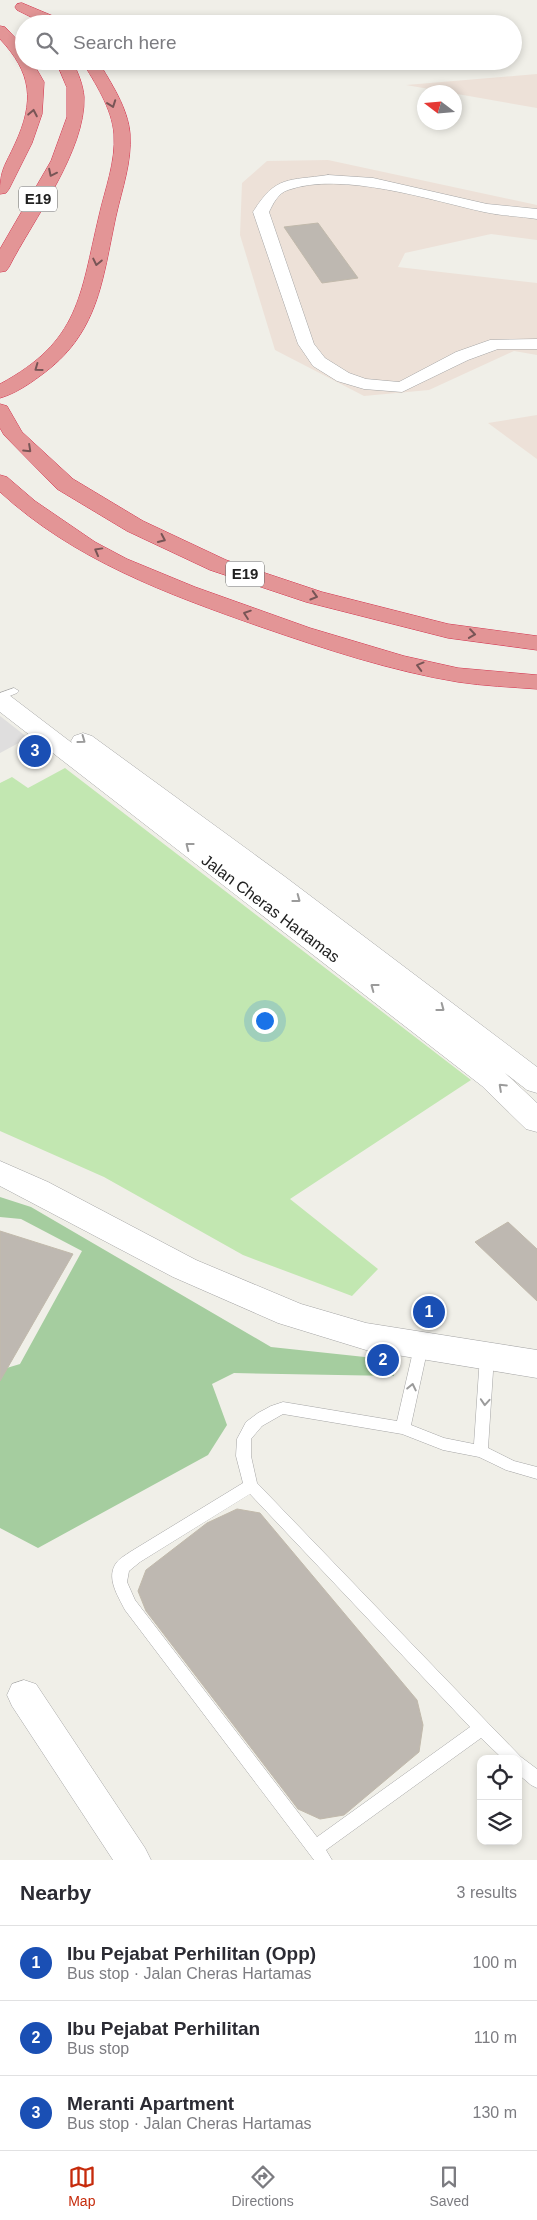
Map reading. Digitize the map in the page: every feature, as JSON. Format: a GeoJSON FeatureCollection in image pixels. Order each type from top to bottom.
{"type":"FeatureCollection","features":[{"type":"Feature","properties":{"kind":"highway"},"geometry":{"type":"LineString","coordinates":[[18,3],[28,15]]}},
{"type":"Feature","properties":{"kind":"highway"},"geometry":{"type":"LineString","coordinates":[[18,3],[40,15]]}},
{"type":"Feature","properties":{"kind":"highway","name":"E19"},"geometry":{"type":"LineString","coordinates":[[0,30],[15,46]]}},
{"type":"Feature","properties":{"kind":"highway","name":"E19"},"geometry":{"type":"LineString","coordinates":[[0,189],[24,142],[34,114],[36,82],[29,70]]}},
{"type":"Feature","properties":{"kind":"highway","name":"E19"},"geometry":{"type":"LineString","coordinates":[[0,267],[50,177],[72,129],[76,98],[67,70]]}},
{"type":"Feature","properties":{"kind":"highway"},"geometry":{"type":"LineString","coordinates":[[0,392],[21,381],[52,358],[71,337],[84,316],[120,172],[122,132],[105,85],[96,70]]}},
{"type":"Feature","properties":{"kind":"highway","name":"E19"},"geometry":{"type":"LineString","coordinates":[[0,410],[14,435],[66,484],[135,526],[218,565],[314,597],[448,631],[537,643]]}},
{"type":"Feature","properties":{"kind":"highway","name":"E19"},"geometry":{"type":"LineString","coordinates":[[0,481],[12,494],[66,534],[138,574],[156,581],[328,642],[448,673],[537,682]]}},
{"type":"Feature","properties":{"kind":"street"},"geometry":{"type":"LineString","coordinates":[[537,214],[487,208],[373,182],[328,179],[283,186],[271,195],[261,212],[306,344],[320,362],[342,377],[364,384],[402,387],[462,356],[496,344],[537,344]]}},
{"type":"Feature","properties":{"kind":"street","name":"Jalan Cheras Hartamas"},"geometry":{"type":"LineString","coordinates":[[4,692],[264,888],[537,1082]]}},
{"type":"Feature","properties":{"kind":"street","name":"Jalan Cheras Hartamas"},"geometry":{"type":"LineString","coordinates":[[264,888],[492,1078],[537,1121]]}},
{"type":"Feature","properties":{"kind":"street"},"geometry":{"type":"LineString","coordinates":[[0,1173],[42,1191],[146,1249],[251,1298],[311,1321],[367,1337],[420,1346],[488,1354],[537,1364]]}},
{"type":"Feature","properties":{"kind":"street"},"geometry":{"type":"LineString","coordinates":[[488,1354],[537,1347]]}},
{"type":"Feature","properties":{"kind":"street"},"geometry":{"type":"LineString","coordinates":[[24,1695],[132,1860]]}},
{"type":"Feature","properties":{"kind":"lane"},"geometry":{"type":"LineString","coordinates":[[403,1428],[420,1346]]}},
{"type":"Feature","properties":{"kind":"lane"},"geometry":{"type":"LineString","coordinates":[[482,1451],[488,1354]]}},
{"type":"Feature","properties":{"kind":"lane"},"geometry":{"type":"LineString","coordinates":[[510,1755],[251,1486],[243,1447],[248,1431],[264,1414],[283,1408],[403,1428],[443,1444],[482,1451],[511,1466],[537,1474]]}},
{"type":"Feature","properties":{"kind":"lane"},"geometry":{"type":"LineString","coordinates":[[251,1486],[135,1557],[122,1567],[119,1582],[130,1605],[320,1854],[482,1728]]}},
{"type":"Feature","properties":{"kind":"lane"},"geometry":{"type":"LineString","coordinates":[[522,1766],[537,1780]]}},
{"type":"Feature","properties":{"kind":"shaded area"},"geometry":{"type":"Polygon","coordinates":[[[537,74],[537,108],[462,95],[462,85],[417,85],[417,87],[406,85],[537,74]]]}},
{"type":"Feature","properties":{"kind":"shaded area"},"geometry":{"type":"Polygon","coordinates":[[[328,160],[537,205],[537,240],[491,234],[405,253],[398,267],[537,283],[537,355],[514,351],[429,390],[364,396],[275,350],[240,235],[242,183],[267,161],[328,160]]]}},
{"type":"Feature","properties":{"kind":"shaded area"},"geometry":{"type":"Polygon","coordinates":[[[537,415],[537,459],[488,423],[537,415]]]}},
{"type":"Feature","properties":{"kind":"shaded area"},"geometry":{"type":"Polygon","coordinates":[[[0,716],[28,738],[0,753],[0,716]]]}},
{"type":"Feature","properties":{"kind":"green space"},"geometry":{"type":"Polygon","coordinates":[[[65,768],[471,1080],[290,1199],[378,1269],[352,1296],[243,1255],[104,1177],[0,1131],[0,783],[12,777],[28,788],[65,768]]]}},
{"type":"Feature","properties":{"kind":"green space"},"geometry":{"type":"Polygon","coordinates":[[[0,1197],[31,1207],[271,1347],[393,1360],[394,1376],[234,1373],[212,1384],[227,1425],[208,1455],[38,1548],[0,1528],[0,1370],[20,1364],[82,1251],[21,1219],[0,1217],[0,1197]]]}},
{"type":"Feature","properties":{"kind":"building"},"geometry":{"type":"Polygon","coordinates":[[[318,223],[358,278],[322,283],[284,227],[318,223]]]}},
{"type":"Feature","properties":{"kind":"building"},"geometry":{"type":"Polygon","coordinates":[[[508,1222],[537,1249],[537,1301],[475,1242],[508,1222]]]}},
{"type":"Feature","properties":{"kind":"building"},"geometry":{"type":"Polygon","coordinates":[[[0,1231],[73,1254],[0,1381],[0,1231]]]}},
{"type":"Feature","properties":{"kind":"building"},"geometry":{"type":"Polygon","coordinates":[[[237,1509],[260,1513],[417,1700],[423,1725],[419,1752],[344,1815],[320,1819],[298,1809],[146,1611],[138,1591],[146,1570],[207,1523],[237,1509]]]}},
{"type":"Feature","properties":{"kind":"place","name":"Meranti Apartment"},"geometry":{"type":"Point","coordinates":[35,751]}},
{"type":"Feature","properties":{"kind":"place","name":"Ibu Pejabat Perhilitan (Opp)"},"geometry":{"type":"Point","coordinates":[429,1312]}},
{"type":"Feature","properties":{"kind":"place","name":"Ibu Pejabat Perhilitan"},"geometry":{"type":"Point","coordinates":[383,1360]}}]}
